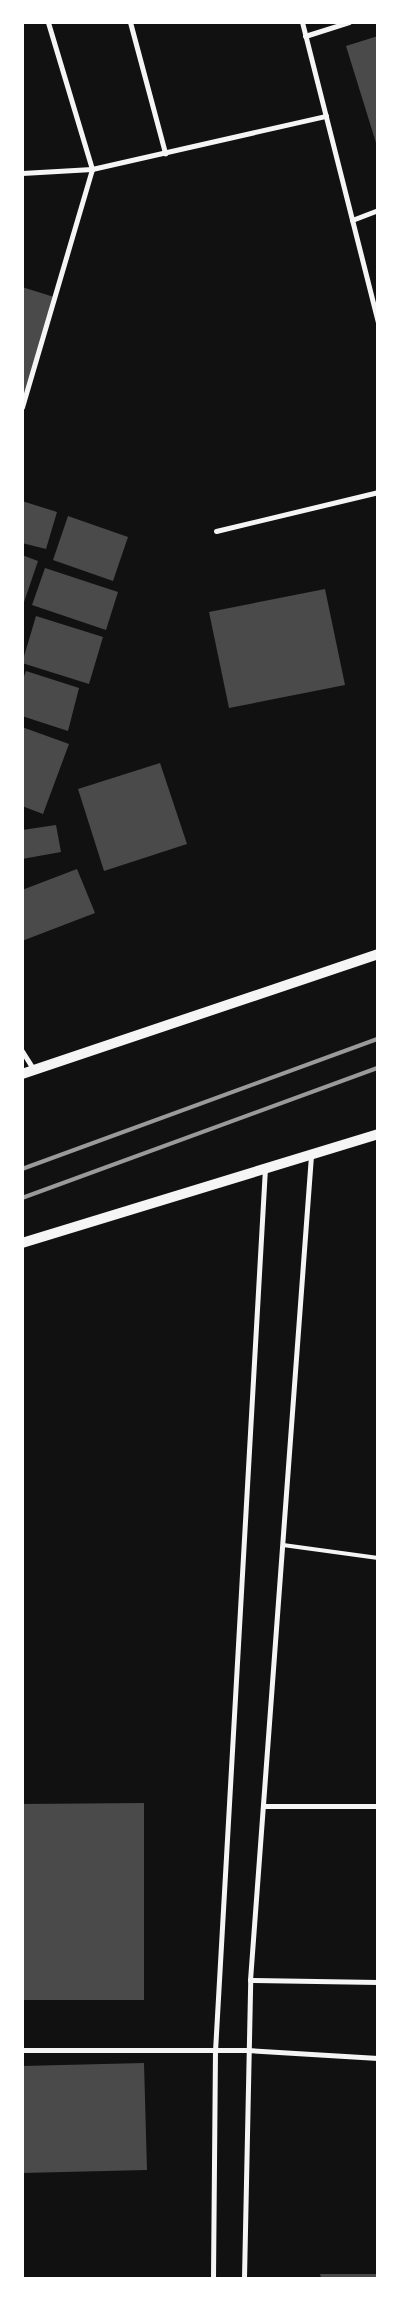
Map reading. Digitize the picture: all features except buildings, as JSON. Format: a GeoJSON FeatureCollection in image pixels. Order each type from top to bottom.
{"type":"FeatureCollection","features":[{"type":"Feature","properties":{"kind":"main road"},"geometry":{"type":"LineString","coordinates":[[22,1074],[378,954]]}},
{"type":"Feature","properties":{"kind":"main road"},"geometry":{"type":"LineString","coordinates":[[22,1243],[378,1134]]}},
{"type":"Feature","properties":{"kind":"street"},"geometry":{"type":"LineString","coordinates":[[22,407],[92,169],[48,22]]}},
{"type":"Feature","properties":{"kind":"street"},"geometry":{"type":"LineString","coordinates":[[130,22],[165,153]]}},
{"type":"Feature","properties":{"kind":"street"},"geometry":{"type":"LineString","coordinates":[[302,22],[378,323]]}},
{"type":"Feature","properties":{"kind":"street"},"geometry":{"type":"LineString","coordinates":[[306,36],[349,22]]}},
{"type":"Feature","properties":{"kind":"street"},"geometry":{"type":"LineString","coordinates":[[22,173],[92,169],[326,116]]}},
{"type":"Feature","properties":{"kind":"street"},"geometry":{"type":"LineString","coordinates":[[352,220],[378,210]]}},
{"type":"Feature","properties":{"kind":"street"},"geometry":{"type":"LineString","coordinates":[[216,531],[378,492]]}},
{"type":"Feature","properties":{"kind":"street"},"geometry":{"type":"LineString","coordinates":[[22,1051],[34,1070]]}},
{"type":"Feature","properties":{"kind":"street"},"geometry":{"type":"LineString","coordinates":[[244,2278],[247,2050],[250,1980],[284,1545],[311,1156]]}},
{"type":"Feature","properties":{"kind":"street"},"geometry":{"type":"LineString","coordinates":[[212,2278],[215,2051],[265,1169]]}},
{"type":"Feature","properties":{"kind":"street"},"geometry":{"type":"LineString","coordinates":[[263,1806],[378,1806]]}},
{"type":"Feature","properties":{"kind":"street"},"geometry":{"type":"LineString","coordinates":[[250,1980],[378,1982]]}},
{"type":"Feature","properties":{"kind":"street"},"geometry":{"type":"LineString","coordinates":[[22,2050],[247,2050],[378,2058]]}},
{"type":"Feature","properties":{"kind":"lane"},"geometry":{"type":"LineString","coordinates":[[284,1545],[378,1558]]}},
{"type":"Feature","properties":{"kind":"railway"},"geometry":{"type":"LineString","coordinates":[[22,1169],[378,1039]]}},
{"type":"Feature","properties":{"kind":"railway"},"geometry":{"type":"LineString","coordinates":[[22,1198],[378,1068]]}}]}
